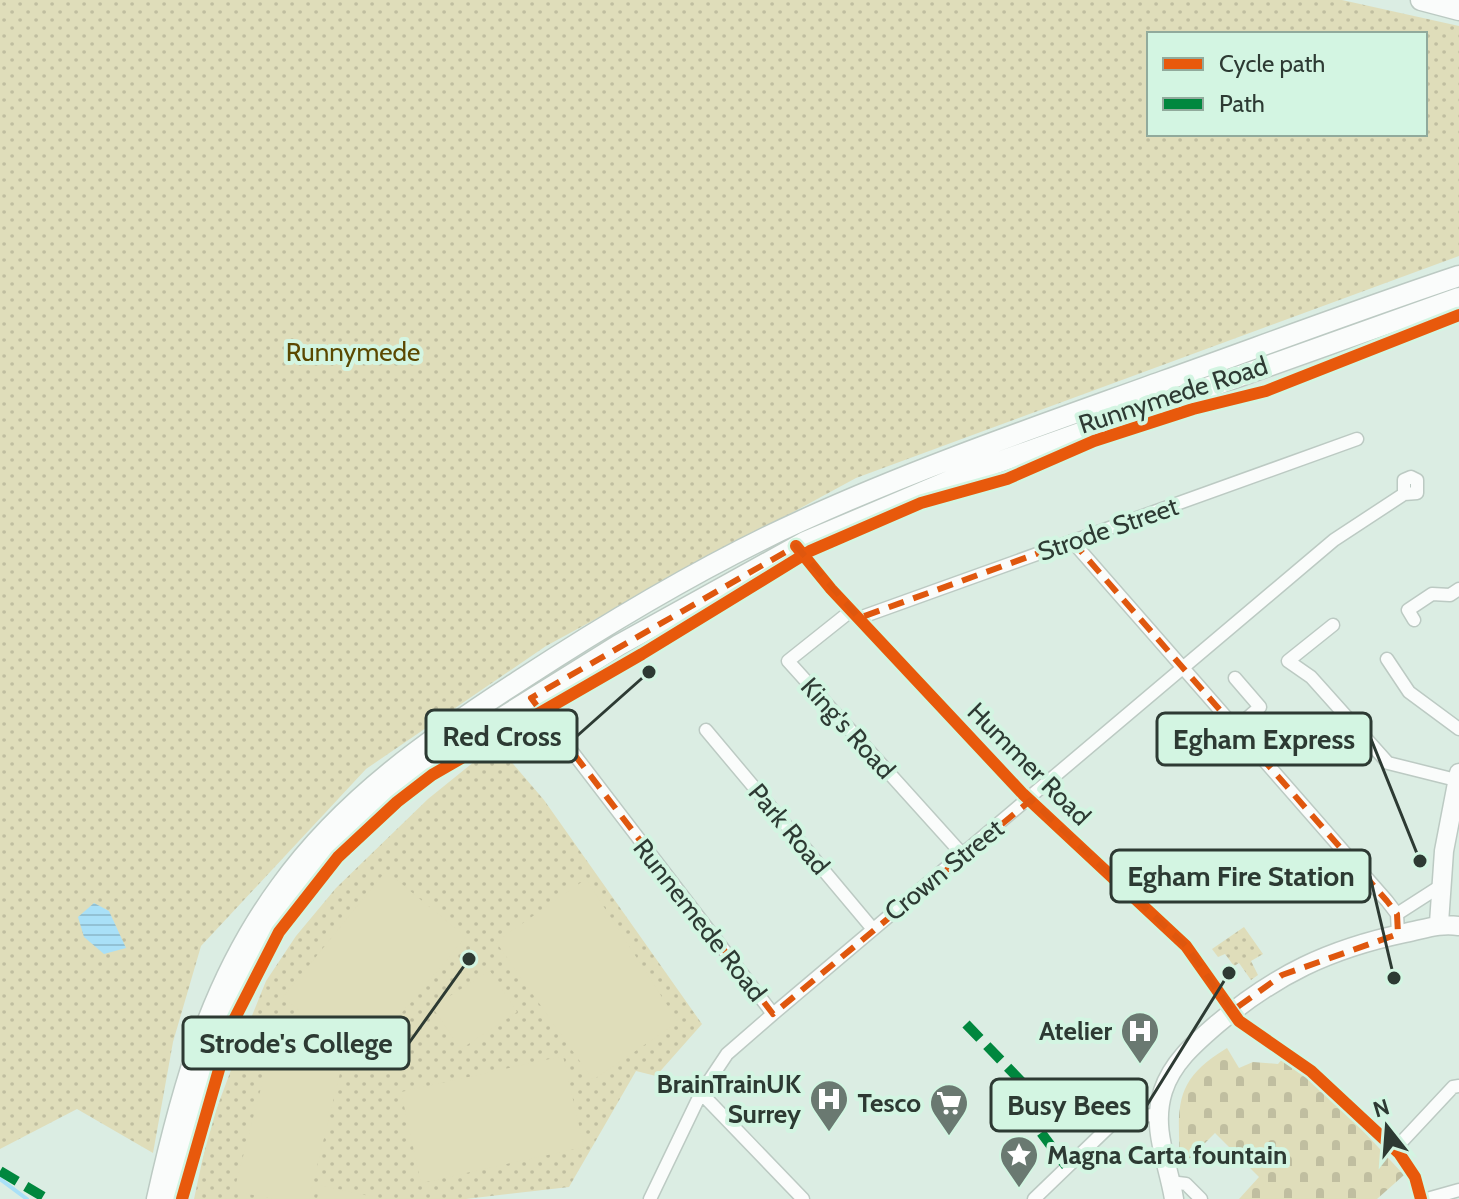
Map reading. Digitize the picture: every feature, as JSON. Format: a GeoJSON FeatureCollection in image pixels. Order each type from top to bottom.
{"type":"FeatureCollection","features":[{"type":"Feature","properties":{"kind":"main road"},"geometry":{"type":"LineString","coordinates":[[1421,0],[1459,10]]}},
{"type":"Feature","properties":{"kind":"main road","name":"Runnymede Road"},"geometry":{"type":"LineString","coordinates":[[157,1199],[173,1127],[206,1018],[234,960],[279,887],[337,818],[423,744],[528,674],[728,556],[859,495],[1459,276]]}},
{"type":"Feature","properties":{"kind":"main road","name":"Runnymede Road"},"geometry":{"type":"LineString","coordinates":[[172,1199],[215,1041],[238,988],[280,916],[331,852],[376,807],[428,764],[531,698],[706,594],[796,546],[968,473],[1459,298]]}},
{"type":"Feature","properties":{"kind":"main road"},"geometry":{"type":"LineString","coordinates":[[1439,923],[1439,887],[1458,777]]}},
{"type":"Feature","properties":{"kind":"main road"},"geometry":{"type":"LineString","coordinates":[[1172,1190],[1159,1134],[1159,1115],[1164,1088],[1176,1065],[1192,1046],[1232,1011],[1292,970],[1346,948],[1439,923],[1459,926]]}},
{"type":"Feature","properties":{"kind":"street","name":"Strode Street"},"geometry":{"type":"LineString","coordinates":[[855,614],[1072,541],[1357,439]]}},
{"type":"Feature","properties":{"kind":"street","name":"Crown Street"},"geometry":{"type":"LineString","coordinates":[[773,1014],[872,928],[1030,800],[1334,540],[1404,494]]}},
{"type":"Feature","properties":{"kind":"street"},"geometry":{"type":"LineString","coordinates":[[1072,541],[1397,914],[1398,934]]}},
{"type":"Feature","properties":{"kind":"street","name":"Hummer Road"},"geometry":{"type":"LineString","coordinates":[[796,546],[855,614],[1030,800],[1186,946],[1232,1011],[1257,1037],[1311,1071],[1395,1149],[1410,1167],[1424,1199]]}},
{"type":"Feature","properties":{"kind":"street"},"geometry":{"type":"LineString","coordinates":[[1414,620],[1408,610],[1432,594],[1450,595],[1459,589]]}},
{"type":"Feature","properties":{"kind":"street","name":"King's Road"},"geometry":{"type":"LineString","coordinates":[[855,614],[788,661],[963,855]]}},
{"type":"Feature","properties":{"kind":"street"},"geometry":{"type":"LineString","coordinates":[[1333,625],[1288,661],[1311,677],[1388,763],[1458,777]]}},
{"type":"Feature","properties":{"kind":"street"},"geometry":{"type":"LineString","coordinates":[[1387,659],[1409,692],[1459,729]]}},
{"type":"Feature","properties":{"kind":"street"},"geometry":{"type":"LineString","coordinates":[[1235,678],[1260,707],[1236,728]]}},
{"type":"Feature","properties":{"kind":"street","name":"Runnemede Road"},"geometry":{"type":"LineString","coordinates":[[531,698],[773,1014],[727,1054],[701,1093],[650,1199]]}},
{"type":"Feature","properties":{"kind":"street","name":"Park Road"},"geometry":{"type":"LineString","coordinates":[[706,730],[872,928]]}},
{"type":"Feature","properties":{"kind":"street"},"geometry":{"type":"LineString","coordinates":[[1397,914],[1439,887]]}},
{"type":"Feature","properties":{"kind":"street"},"geometry":{"type":"LineString","coordinates":[[1395,1149],[1453,1087],[1459,1086]]}},
{"type":"Feature","properties":{"kind":"street"},"geometry":{"type":"LineString","coordinates":[[701,1093],[803,1199]]}},
{"type":"Feature","properties":{"kind":"street"},"geometry":{"type":"LineString","coordinates":[[1034,1199],[1115,1121],[1132,1116],[1159,1115]]}},
{"type":"Feature","properties":{"kind":"street"},"geometry":{"type":"LineString","coordinates":[[1172,1190],[1186,1184],[1201,1199]]}},
{"type":"Feature","properties":{"kind":"street"},"geometry":{"type":"LineString","coordinates":[[1424,1199],[1459,1190]]}},
{"type":"Feature","properties":{"kind":"highlighted area"},"geometry":{"type":"Polygon","coordinates":[[[1072,541],[1387,901],[1397,914],[1398,934],[1282,975],[1232,1011],[1186,946],[1031,800],[773,1014],[531,698],[796,546],[859,618],[1072,541]]]}},
{"type":"Feature","properties":{"kind":"green space","name":"Runnymede"},"geometry":{"type":"Polygon","coordinates":[[[0,0],[1342,0],[1459,26],[1459,256],[856,478],[546,646],[366,769],[201,946],[173,1042],[153,1153],[77,1109],[0,1149],[0,0]]]}},
{"type":"Feature","properties":{"kind":"green space"},"geometry":{"type":"Polygon","coordinates":[[[496,744],[544,800],[702,1024],[656,1076],[636,1071],[569,1187],[466,1199],[194,1199],[209,1129],[266,981],[296,936],[336,888],[428,799],[496,744]]]}},
{"type":"Feature","properties":{"kind":"green space"},"geometry":{"type":"Polygon","coordinates":[[[386,871],[466,937],[360,1062],[283,997],[386,871]]]}},
{"type":"Feature","properties":{"kind":"green space"},"geometry":{"type":"Polygon","coordinates":[[[586,879],[678,1022],[593,1080],[496,942],[586,879]]]}},
{"type":"Feature","properties":{"kind":"green space"},"geometry":{"type":"Polygon","coordinates":[[[1244,927],[1263,954],[1251,961],[1258,975],[1251,980],[1239,963],[1234,966],[1225,954],[1218,957],[1212,949],[1244,927]]]}},
{"type":"Feature","properties":{"kind":"green space"},"geometry":{"type":"Polygon","coordinates":[[[490,971],[517,1012],[461,1049],[432,1007],[490,971]]]}},
{"type":"Feature","properties":{"kind":"green space"},"geometry":{"type":"Polygon","coordinates":[[[1227,1048],[1239,1068],[1253,1062],[1278,1064],[1283,1058],[1326,1091],[1404,1175],[1377,1199],[1239,1199],[1259,1177],[1215,1133],[1180,1168],[1179,1113],[1187,1085],[1209,1060],[1227,1048]]]}},
{"type":"Feature","properties":{"kind":"green space"},"geometry":{"type":"Polygon","coordinates":[[[563,1056],[584,1147],[421,1183],[401,1092],[563,1056]]]}},
{"type":"Feature","properties":{"kind":"green space"},"geometry":{"type":"Polygon","coordinates":[[[269,1057],[340,1073],[309,1199],[273,1199],[234,1191],[269,1057]]]}},
{"type":"Feature","properties":{"kind":"green space"},"geometry":{"type":"Polygon","coordinates":[[[320,1185],[383,1199],[317,1199],[320,1185]]]}},
{"type":"Feature","properties":{"kind":"water"},"geometry":{"type":"Polygon","coordinates":[[[94,903],[109,911],[126,948],[104,954],[84,937],[78,917],[94,903]]]}},
{"type":"Feature","properties":{"kind":"waterway"},"geometry":{"type":"LineString","coordinates":[[0,1179],[27,1199]]}},
{"type":"Feature","properties":{"kind":"marked path"},"geometry":{"type":"LineString","coordinates":[[966,1024],[1045,1106],[1031,1119],[1066,1166]]}},
{"type":"Feature","properties":{"kind":"marked path"},"geometry":{"type":"LineString","coordinates":[[0,1171],[47,1199]]}},
{"type":"Feature","properties":{"kind":"cycle path"},"geometry":{"type":"LineString","coordinates":[[182,1199],[232,1024],[279,932],[338,857],[397,802],[432,775],[642,654],[810,551],[921,503],[1007,479],[1094,441],[1193,409],[1266,391],[1459,315]]}},
{"type":"Feature","properties":{"kind":"cycle path"},"geometry":{"type":"LineString","coordinates":[[796,546],[831,589],[1023,794],[1186,946],[1239,1021],[1311,1071],[1399,1153],[1415,1177],[1421,1199]]}},
{"type":"Feature","properties":{"kind":"place","name":"Red Cross"},"geometry":{"type":"Point","coordinates":[649,672]}},
{"type":"Feature","properties":{"kind":"place","name":"Egham Express"},"geometry":{"type":"Point","coordinates":[1420,861]}},
{"type":"Feature","properties":{"kind":"place","name":"Strode's College"},"geometry":{"type":"Point","coordinates":[469,959]}},
{"type":"Feature","properties":{"kind":"place","name":"Busy Bees"},"geometry":{"type":"Point","coordinates":[1229,973]}},
{"type":"Feature","properties":{"kind":"place","name":"Egham Fire Station"},"geometry":{"type":"Point","coordinates":[1394,978]}},
{"type":"Feature","properties":{"kind":"place","name":"Atelier"},"geometry":{"type":"Point","coordinates":[1140,1065]}},
{"type":"Feature","properties":{"kind":"place","name":"BrainTrainUK Surrey"},"geometry":{"type":"Point","coordinates":[829,1133]}},
{"type":"Feature","properties":{"kind":"place","name":"Tesco"},"geometry":{"type":"Point","coordinates":[949,1137]}},
{"type":"Feature","properties":{"kind":"place","name":"Magna Carta fountain"},"geometry":{"type":"Point","coordinates":[1019,1189]}}]}
